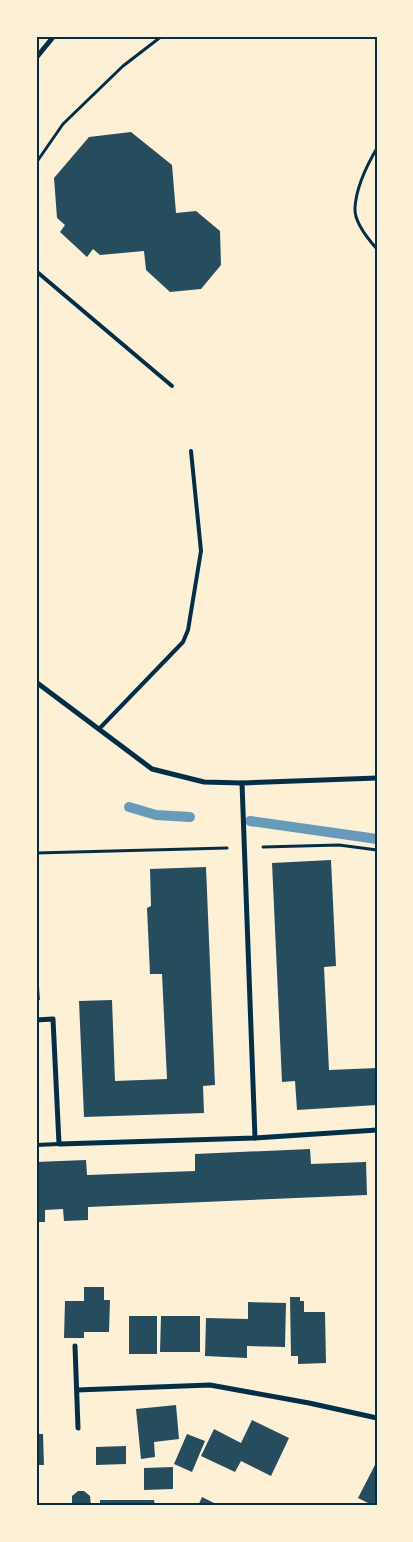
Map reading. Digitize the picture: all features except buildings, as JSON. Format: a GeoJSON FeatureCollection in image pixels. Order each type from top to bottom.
{"type":"FeatureCollection","features":[{"type":"Feature","properties":{"kind":"street"},"geometry":{"type":"LineString","coordinates":[[36,58],[54,36]]}},
{"type":"Feature","properties":{"kind":"street"},"geometry":{"type":"LineString","coordinates":[[36,682],[152,769],[204,782],[242,783],[377,778]]}},
{"type":"Feature","properties":{"kind":"street"},"geometry":{"type":"LineString","coordinates":[[242,783],[255,1138]]}},
{"type":"Feature","properties":{"kind":"street"},"geometry":{"type":"LineString","coordinates":[[36,1020],[53,1019],[59,1144],[255,1138],[377,1130]]}},
{"type":"Feature","properties":{"kind":"street"},"geometry":{"type":"LineString","coordinates":[[75,1346],[78,1428]]}},
{"type":"Feature","properties":{"kind":"street"},"geometry":{"type":"LineString","coordinates":[[77,1390],[210,1385],[309,1403],[377,1418]]}},
{"type":"Feature","properties":{"kind":"lane"},"geometry":{"type":"LineString","coordinates":[[36,271],[172,386]]}},
{"type":"Feature","properties":{"kind":"lane"},"geometry":{"type":"LineString","coordinates":[[99,729],[183,642],[188,630],[201,551],[191,451]]}},
{"type":"Feature","properties":{"kind":"lane"},"geometry":{"type":"LineString","coordinates":[[36,1146],[59,1144]]}},
{"type":"Feature","properties":{"kind":"path"},"geometry":{"type":"LineString","coordinates":[[36,163],[63,124],[123,66],[162,36]]}},
{"type":"Feature","properties":{"kind":"path"},"geometry":{"type":"LineString","coordinates":[[377,148],[360,188],[355,209],[361,227],[377,249]]}},
{"type":"Feature","properties":{"kind":"path"},"geometry":{"type":"LineString","coordinates":[[36,853],[339,845],[377,850]]}},
{"type":"Feature","properties":{"kind":"waterway"},"geometry":{"type":"LineString","coordinates":[[129,807],[156,815],[190,817]]}},
{"type":"Feature","properties":{"kind":"waterway"},"geometry":{"type":"LineString","coordinates":[[250,821],[377,839]]}}]}
